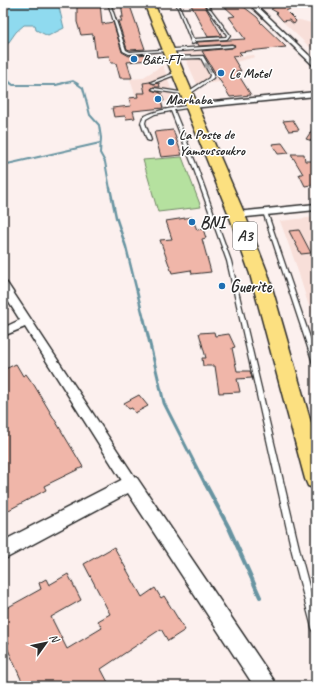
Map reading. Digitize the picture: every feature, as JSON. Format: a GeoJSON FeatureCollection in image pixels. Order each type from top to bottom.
{"type":"FeatureCollection","features":[{"type":"Feature","properties":{"kind":"highway","name":"A3"},"geometry":{"type":"LineString","coordinates":[[149,3],[237,215],[259,274],[316,479]]}},
{"type":"Feature","properties":{"kind":"street"},"geometry":{"type":"LineString","coordinates":[[251,3],[316,66]]}},
{"type":"Feature","properties":{"kind":"street"},"geometry":{"type":"LineString","coordinates":[[190,100],[316,94]]}},
{"type":"Feature","properties":{"kind":"street"},"geometry":{"type":"LineString","coordinates":[[237,215],[316,206]]}},
{"type":"Feature","properties":{"kind":"street"},"geometry":{"type":"LineString","coordinates":[[3,285],[131,483],[266,686]]}},
{"type":"Feature","properties":{"kind":"street"},"geometry":{"type":"LineString","coordinates":[[3,332],[27,322]]}},
{"type":"Feature","properties":{"kind":"street"},"geometry":{"type":"LineString","coordinates":[[3,551],[131,483]]}},
{"type":"Feature","properties":{"kind":"lane"},"geometry":{"type":"LineString","coordinates":[[114,3],[110,6],[125,51],[130,53],[169,53],[202,57],[212,75],[211,78],[190,100],[172,109],[154,113],[144,118],[149,140]]}},
{"type":"Feature","properties":{"kind":"lane"},"geometry":{"type":"LineString","coordinates":[[177,3],[196,49]]}},
{"type":"Feature","properties":{"kind":"lane"},"geometry":{"type":"LineString","coordinates":[[192,40],[227,38],[230,36],[205,3]]}},
{"type":"Feature","properties":{"kind":"lane"},"geometry":{"type":"LineString","coordinates":[[169,53],[232,46]]}},
{"type":"Feature","properties":{"kind":"lane"},"geometry":{"type":"LineString","coordinates":[[153,82],[178,73]]}},
{"type":"Feature","properties":{"kind":"lane"},"geometry":{"type":"LineString","coordinates":[[154,89],[190,100]]}},
{"type":"Feature","properties":{"kind":"lane"},"geometry":{"type":"LineString","coordinates":[[172,109],[194,164],[229,261],[296,552],[316,628]]}},
{"type":"Feature","properties":{"kind":"lane"},"geometry":{"type":"LineString","coordinates":[[265,212],[316,363]]}},
{"type":"Feature","properties":{"kind":"shaded area"},"geometry":{"type":"Polygon","coordinates":[[[316,18],[316,53],[282,21],[300,20],[311,23],[316,18]]]}},
{"type":"Feature","properties":{"kind":"shaded area"},"geometry":{"type":"Polygon","coordinates":[[[222,48],[230,57],[254,55],[255,57],[236,62],[235,81],[197,84],[182,51],[222,48]]]}},
{"type":"Feature","properties":{"kind":"shaded area"},"geometry":{"type":"Polygon","coordinates":[[[163,65],[175,101],[161,102],[163,108],[146,110],[138,104],[130,79],[142,78],[163,65]]]}},
{"type":"Feature","properties":{"kind":"shaded area"},"geometry":{"type":"Polygon","coordinates":[[[316,217],[316,319],[313,319],[280,221],[316,217]]]}},
{"type":"Feature","properties":{"kind":"green space"},"geometry":{"type":"Polygon","coordinates":[[[182,157],[201,207],[158,212],[143,160],[182,157]]]}},
{"type":"Feature","properties":{"kind":"water"},"geometry":{"type":"Polygon","coordinates":[[[3,3],[58,3],[64,28],[48,36],[36,30],[35,25],[24,25],[16,32],[4,49],[3,3]]]}},
{"type":"Feature","properties":{"kind":"building"},"geometry":{"type":"Polygon","coordinates":[[[77,3],[100,3],[102,24],[113,22],[122,52],[129,56],[147,54],[149,60],[127,62],[132,78],[120,78],[116,63],[111,63],[109,56],[96,57],[93,34],[81,35],[77,22],[77,3]]]}},
{"type":"Feature","properties":{"kind":"building"},"geometry":{"type":"Polygon","coordinates":[[[121,3],[129,3],[145,49],[127,49],[118,21],[122,21],[120,17],[123,17],[121,3]]]}},
{"type":"Feature","properties":{"kind":"building"},"geometry":{"type":"Polygon","coordinates":[[[190,3],[203,3],[222,36],[208,37],[190,3]]]}},
{"type":"Feature","properties":{"kind":"building"},"geometry":{"type":"Polygon","coordinates":[[[282,3],[294,7],[286,11],[296,21],[294,24],[289,20],[283,21],[276,13],[278,13],[271,9],[282,3]]]}},
{"type":"Feature","properties":{"kind":"building"},"geometry":{"type":"Polygon","coordinates":[[[240,4],[257,17],[260,22],[286,47],[239,52],[242,55],[232,56],[241,71],[236,71],[251,95],[230,97],[202,51],[232,48],[235,45],[199,46],[197,42],[245,39],[229,17],[235,16],[224,6],[240,4]]]}},
{"type":"Feature","properties":{"kind":"building"},"geometry":{"type":"Polygon","coordinates":[[[150,82],[154,84],[159,83],[160,87],[153,87],[151,90],[161,93],[164,101],[161,101],[163,108],[133,111],[135,118],[126,119],[125,116],[114,117],[112,108],[131,106],[129,98],[138,97],[137,93],[145,93],[143,83],[150,82]]]}},
{"type":"Feature","properties":{"kind":"building"},"geometry":{"type":"Polygon","coordinates":[[[293,120],[299,130],[289,131],[283,121],[293,120]]]}},
{"type":"Feature","properties":{"kind":"building"},"geometry":{"type":"Polygon","coordinates":[[[316,124],[316,142],[306,139],[316,124]]]}},
{"type":"Feature","properties":{"kind":"building"},"geometry":{"type":"Polygon","coordinates":[[[173,130],[182,155],[161,157],[154,132],[173,130]]]}},
{"type":"Feature","properties":{"kind":"building"},"geometry":{"type":"Polygon","coordinates":[[[282,143],[289,153],[278,154],[272,144],[282,143]]]}},
{"type":"Feature","properties":{"kind":"building"},"geometry":{"type":"Polygon","coordinates":[[[291,154],[304,154],[305,161],[314,161],[316,164],[316,184],[305,186],[299,174],[303,174],[291,154]]]}},
{"type":"Feature","properties":{"kind":"building"},"geometry":{"type":"Polygon","coordinates":[[[192,217],[197,230],[203,229],[206,238],[202,239],[211,272],[192,274],[191,270],[172,273],[160,240],[172,239],[166,221],[192,217]]]}},
{"type":"Feature","properties":{"kind":"building"},"geometry":{"type":"Polygon","coordinates":[[[299,230],[311,253],[301,254],[289,231],[299,230]]]}},
{"type":"Feature","properties":{"kind":"building"},"geometry":{"type":"Polygon","coordinates":[[[214,332],[215,336],[229,334],[235,347],[232,348],[237,371],[250,371],[252,378],[237,379],[240,392],[219,393],[215,366],[203,366],[202,358],[206,358],[199,333],[214,332]]]}},
{"type":"Feature","properties":{"kind":"building"},"geometry":{"type":"Polygon","coordinates":[[[16,364],[23,376],[26,374],[34,385],[83,467],[44,486],[46,490],[7,511],[3,503],[3,370],[16,364]]]}},
{"type":"Feature","properties":{"kind":"building"},"geometry":{"type":"Polygon","coordinates":[[[139,395],[148,406],[135,413],[132,408],[129,409],[124,403],[139,395]]]}},
{"type":"Feature","properties":{"kind":"building"},"geometry":{"type":"Polygon","coordinates":[[[114,547],[142,597],[155,588],[161,598],[164,596],[185,630],[168,641],[161,629],[101,669],[110,686],[24,686],[6,645],[9,643],[3,630],[3,610],[41,589],[39,583],[46,579],[49,585],[68,574],[81,600],[51,617],[67,649],[102,628],[98,621],[110,614],[84,564],[114,547]]]}},
{"type":"Feature","properties":{"kind":"waterway"},"geometry":{"type":"LineString","coordinates":[[3,59],[4,49]]}},
{"type":"Feature","properties":{"kind":"waterway"},"geometry":{"type":"LineString","coordinates":[[3,62],[6,78],[12,84]]}},
{"type":"Feature","properties":{"kind":"waterway"},"geometry":{"type":"LineString","coordinates":[[59,84],[73,81],[78,84]]}},
{"type":"Feature","properties":{"kind":"waterway"},"geometry":{"type":"LineString","coordinates":[[10,83],[13,85],[56,85],[64,83]]}},
{"type":"Feature","properties":{"kind":"waterway"},"geometry":{"type":"LineString","coordinates":[[76,83],[83,88],[90,115],[99,125],[101,138],[100,153],[105,162],[110,189]]}},
{"type":"Feature","properties":{"kind":"waterway"},"geometry":{"type":"LineString","coordinates":[[3,165],[100,143]]}},
{"type":"Feature","properties":{"kind":"waterway"},"geometry":{"type":"LineString","coordinates":[[110,188],[116,217],[126,247],[144,320]]}},
{"type":"Feature","properties":{"kind":"waterway"},"geometry":{"type":"LineString","coordinates":[[144,319],[164,403],[205,484]]}},
{"type":"Feature","properties":{"kind":"waterway"},"geometry":{"type":"LineString","coordinates":[[205,483],[229,528],[260,597]]}},
{"type":"Feature","properties":{"kind":"place","name":"Bâti-FT"},"geometry":{"type":"Point","coordinates":[134,59]}},
{"type":"Feature","properties":{"kind":"place","name":"Le Motel"},"geometry":{"type":"Point","coordinates":[221,73]}},
{"type":"Feature","properties":{"kind":"place","name":"Marhaba"},"geometry":{"type":"Point","coordinates":[158,99]}},
{"type":"Feature","properties":{"kind":"place","name":"La Poste de Yamoussoukro"},"geometry":{"type":"Point","coordinates":[171,142]}},
{"type":"Feature","properties":{"kind":"place","name":"BNI"},"geometry":{"type":"Point","coordinates":[192,222]}},
{"type":"Feature","properties":{"kind":"place","name":"Guerite"},"geometry":{"type":"Point","coordinates":[222,286]}}]}
